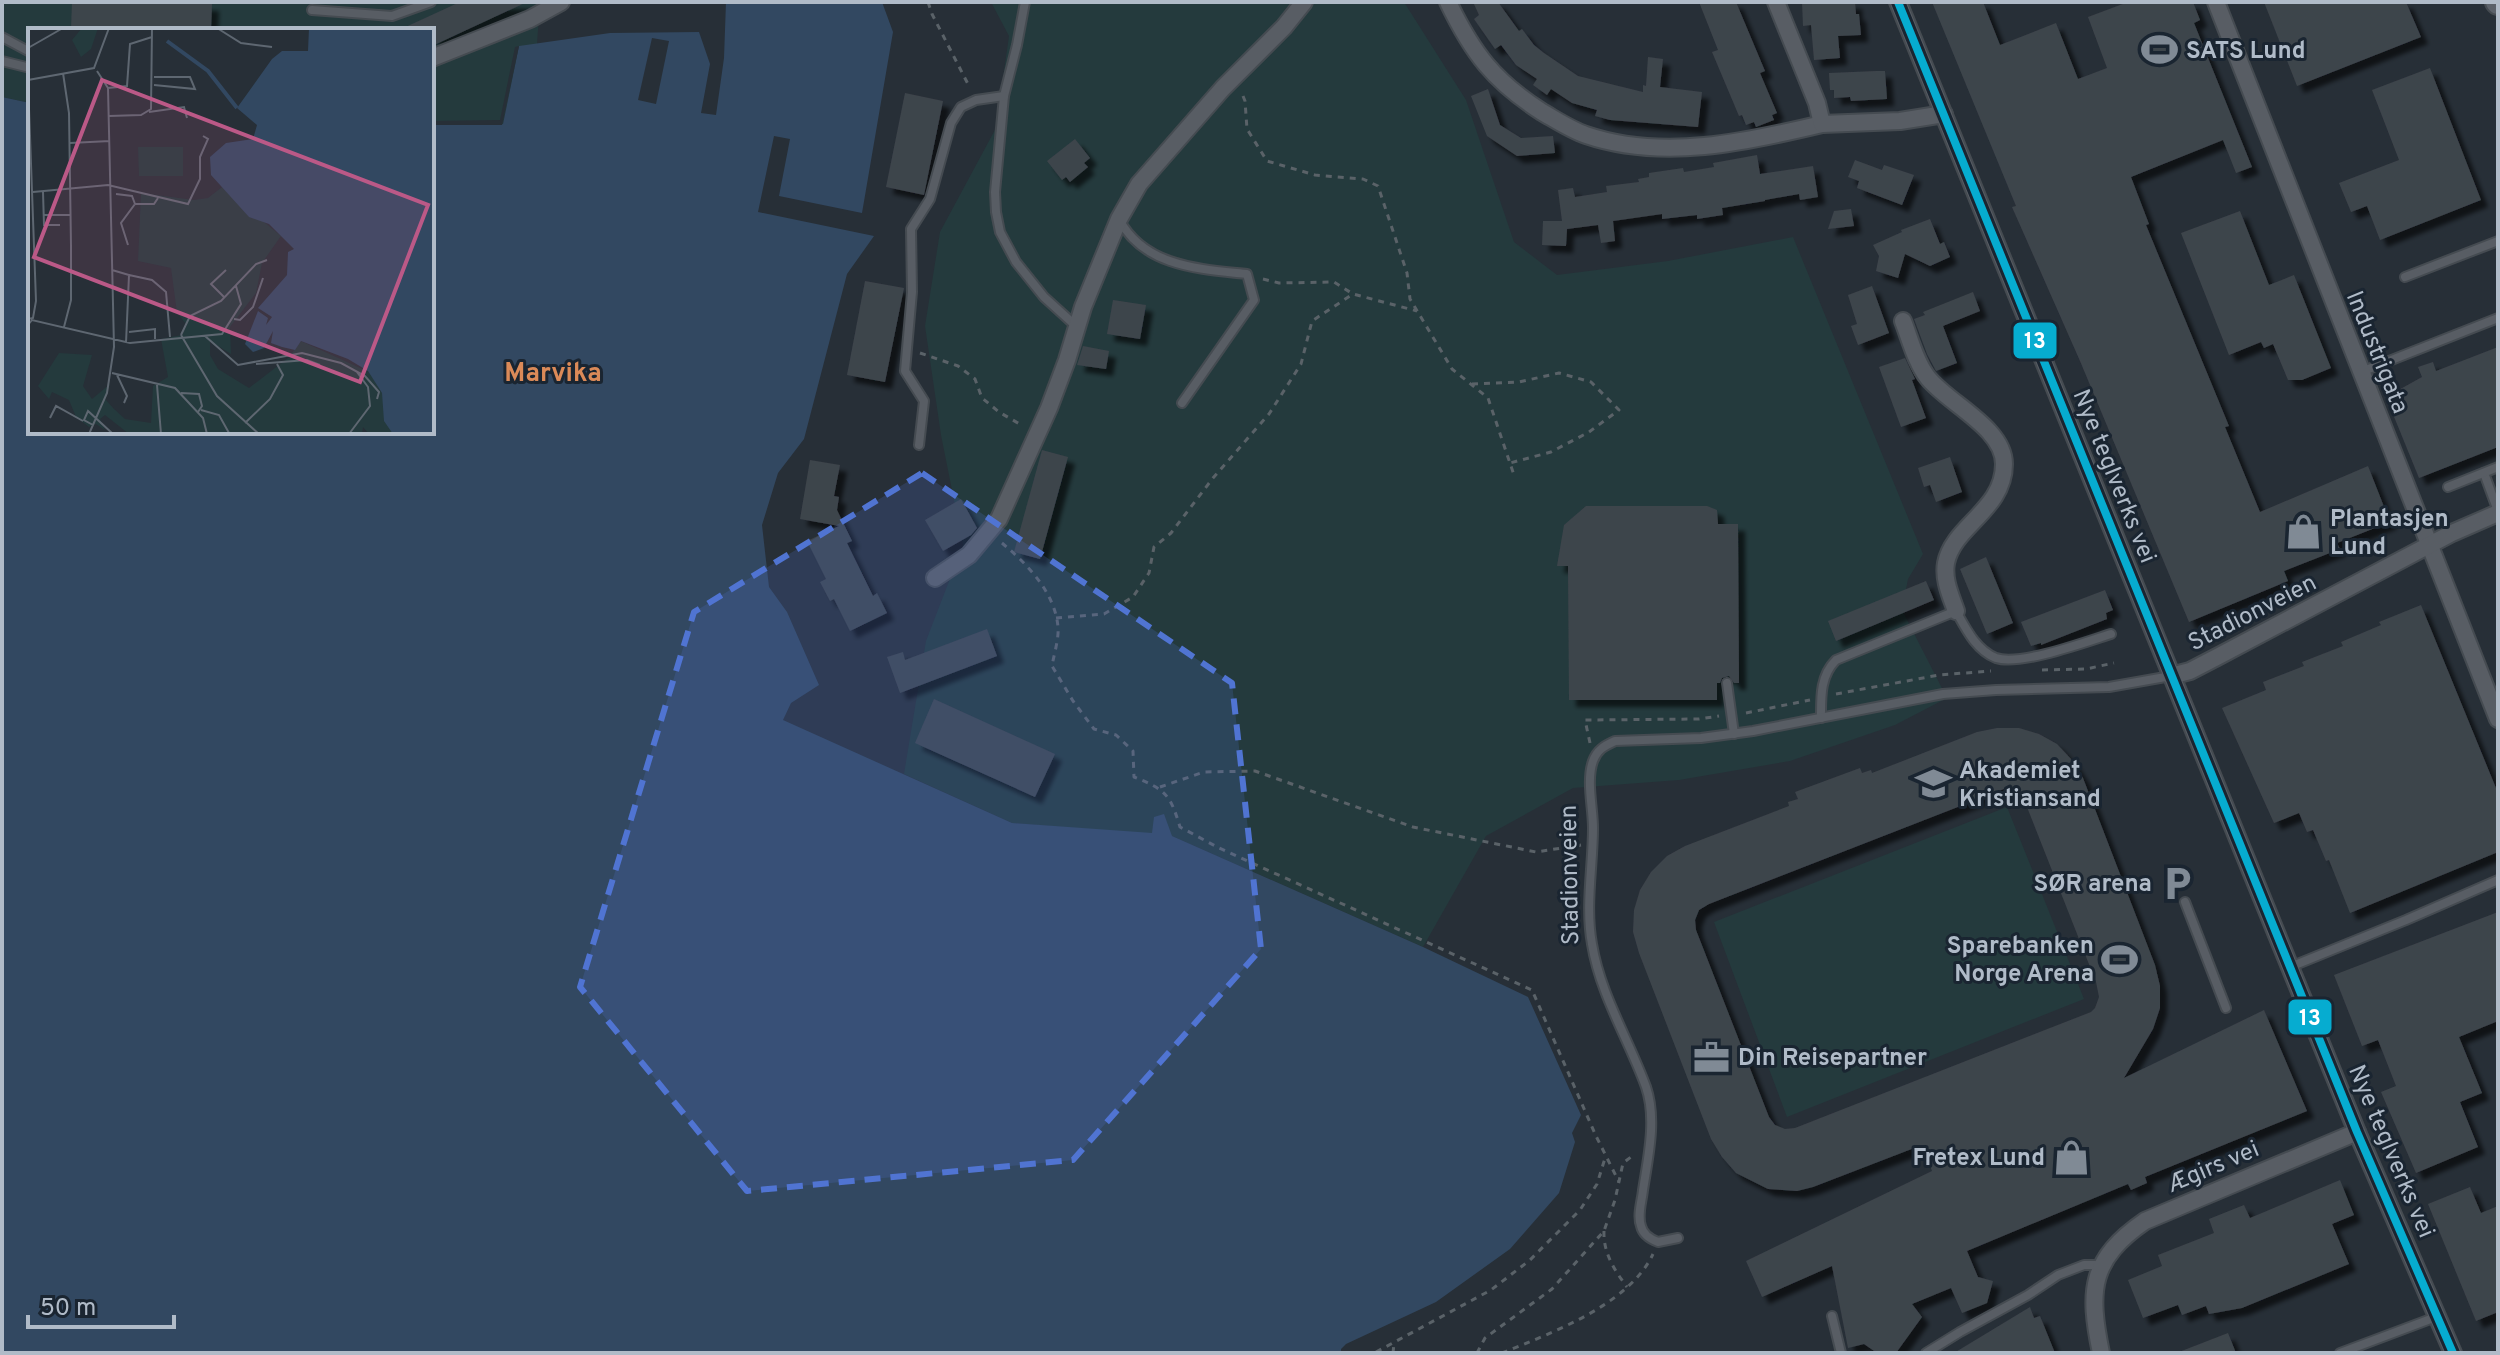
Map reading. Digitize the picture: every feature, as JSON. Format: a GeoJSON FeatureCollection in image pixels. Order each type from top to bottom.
{"type":"FeatureCollection","features":[{"type":"Feature","properties":{"kind":"street"},"geometry":{"type":"LineString","coordinates":[[434,57],[530,19],[561,2]]}},
{"type":"Feature","properties":{"kind":"street"},"geometry":{"type":"LineString","coordinates":[[935,578],[969,555],[999,519],[1067,360],[1076,326],[1119,219],[1139,184],[1212,99],[1284,27],[1304,2]]}},
{"type":"Feature","properties":{"kind":"street"},"geometry":{"type":"LineString","coordinates":[[1448,2],[1479,57],[1501,83],[1555,119],[1586,135],[1655,147],[1686,147],[1755,139],[1822,124],[1900,121],[1944,114]]}},
{"type":"Feature","properties":{"kind":"street"},"geometry":{"type":"LineString","coordinates":[[1776,2],[1817,103],[1822,124]]}},
{"type":"Feature","properties":{"kind":"street","name":"Nye teglverks vei"},"geometry":{"type":"LineString","coordinates":[[1898,2],[2357,1132],[2453,1353]]}},
{"type":"Feature","properties":{"kind":"street","name":"Industrigata"},"geometry":{"type":"LineString","coordinates":[[2216,2],[2498,719]]}},
{"type":"Feature","properties":{"kind":"street"},"geometry":{"type":"LineString","coordinates":[[1903,321],[1929,379],[1987,429],[2001,447],[2004,464],[2000,487],[1978,518],[1953,545],[1946,564],[1946,583],[1956,611]]}},
{"type":"Feature","properties":{"kind":"street","name":"Stadionveien"},"geometry":{"type":"LineString","coordinates":[[2171,676],[2190,671],[2428,545],[2498,512]]}},
{"type":"Feature","properties":{"kind":"street","name":"Ægirs vei"},"geometry":{"type":"LineString","coordinates":[[2101,1353],[2094,1319],[2095,1287],[2101,1265],[2123,1236],[2145,1221],[2357,1132]]}},
{"type":"Feature","properties":{"kind":"lane"},"geometry":{"type":"LineString","coordinates":[[312,10],[392,16],[431,2]]}},
{"type":"Feature","properties":{"kind":"lane"},"geometry":{"type":"LineString","coordinates":[[1025,2],[1004,96],[995,192],[1000,232],[1030,281],[1076,326]]}},
{"type":"Feature","properties":{"kind":"lane"},"geometry":{"type":"LineString","coordinates":[[2,37],[28,51]]}},
{"type":"Feature","properties":{"kind":"lane"},"geometry":{"type":"LineString","coordinates":[[2,61],[28,68]]}},
{"type":"Feature","properties":{"kind":"lane"},"geometry":{"type":"LineString","coordinates":[[919,445],[924,401],[905,371],[912,292],[911,229],[930,199],[951,123],[961,107],[976,100],[1004,96]]}},
{"type":"Feature","properties":{"kind":"lane"},"geometry":{"type":"LineString","coordinates":[[1119,219],[1140,245],[1170,263],[1247,274],[1254,300],[1182,403]]}},
{"type":"Feature","properties":{"kind":"lane"},"geometry":{"type":"LineString","coordinates":[[2405,277],[2498,241]]}},
{"type":"Feature","properties":{"kind":"lane"},"geometry":{"type":"LineString","coordinates":[[2360,372],[2498,318]]}},
{"type":"Feature","properties":{"kind":"lane"},"geometry":{"type":"LineString","coordinates":[[2448,487],[2498,467]]}},
{"type":"Feature","properties":{"kind":"lane"},"geometry":{"type":"LineString","coordinates":[[2484,473],[2498,512]]}},
{"type":"Feature","properties":{"kind":"lane"},"geometry":{"type":"LineString","coordinates":[[1821,718],[1825,677],[1836,660],[1956,611],[1975,643],[2000,659],[2020,659],[2111,634]]}},
{"type":"Feature","properties":{"kind":"lane","name":"Stadionveien"},"geometry":{"type":"LineString","coordinates":[[1658,1242],[1644,1234],[1640,1222],[1650,1141],[1647,1090],[1610,1001],[1592,945],[1591,776],[1594,760],[1604,746],[1615,741],[1734,734],[1943,694],[2109,687],[2171,676]]}},
{"type":"Feature","properties":{"kind":"lane"},"geometry":{"type":"LineString","coordinates":[[1727,683],[1734,734]]}},
{"type":"Feature","properties":{"kind":"lane"},"geometry":{"type":"LineString","coordinates":[[2290,967],[2498,880]]}},
{"type":"Feature","properties":{"kind":"lane"},"geometry":{"type":"LineString","coordinates":[[2185,902],[2226,1008]]}},
{"type":"Feature","properties":{"kind":"lane"},"geometry":{"type":"LineString","coordinates":[[1658,1242],[1674,1239]]}},
{"type":"Feature","properties":{"kind":"lane"},"geometry":{"type":"LineString","coordinates":[[1926,1353],[2058,1275],[2084,1265],[2101,1265]]}},
{"type":"Feature","properties":{"kind":"lane"},"geometry":{"type":"LineString","coordinates":[[1832,1316],[1841,1353]]}},
{"type":"Feature","properties":{"kind":"lane"},"geometry":{"type":"LineString","coordinates":[[2340,1353],[2436,1317]]}},
{"type":"Feature","properties":{"kind":"path"},"geometry":{"type":"LineString","coordinates":[[928,2],[976,100]]}},
{"type":"Feature","properties":{"kind":"path"},"geometry":{"type":"LineString","coordinates":[[1234,78],[1245,101],[1247,129],[1267,161],[1315,175],[1363,179],[1378,186],[1407,273],[1410,299],[1452,369],[1488,398],[1515,478]]}},
{"type":"Feature","properties":{"kind":"path"},"geometry":{"type":"LineString","coordinates":[[1247,274],[1279,283],[1334,282],[1353,294],[1418,312]]}},
{"type":"Feature","properties":{"kind":"path"},"geometry":{"type":"LineString","coordinates":[[1056,618],[1104,614],[1133,597],[1149,573],[1154,547],[1171,533],[1213,478],[1269,414],[1301,364],[1312,321],[1353,294]]}},
{"type":"Feature","properties":{"kind":"path"},"geometry":{"type":"LineString","coordinates":[[907,348],[958,366],[975,379],[982,398],[999,412],[1037,434]]}},
{"type":"Feature","properties":{"kind":"path"},"geometry":{"type":"LineString","coordinates":[[1472,384],[1519,382],[1559,373],[1591,382],[1619,410],[1589,432],[1551,452],[1510,463]]}},
{"type":"Feature","properties":{"kind":"path"},"geometry":{"type":"LineString","coordinates":[[990,532],[1015,553],[1042,583],[1059,631],[1052,666],[1073,701],[1094,729],[1116,735],[1133,751],[1134,777],[1159,787],[1173,805],[1180,827],[1219,848],[1532,990],[1619,1182]]}},
{"type":"Feature","properties":{"kind":"path"},"geometry":{"type":"LineString","coordinates":[[2043,670],[2086,669],[2114,663]]}},
{"type":"Feature","properties":{"kind":"path"},"geometry":{"type":"LineString","coordinates":[[1594,760],[1585,720],[1699,719],[1766,710],[1939,675],[1999,671]]}},
{"type":"Feature","properties":{"kind":"path"},"geometry":{"type":"LineString","coordinates":[[1159,787],[1204,772],[1255,771],[1413,827],[1536,852],[1593,843]]}},
{"type":"Feature","properties":{"kind":"path"},"geometry":{"type":"LineString","coordinates":[[1627,1287],[1615,1272],[1603,1241],[1604,1231],[1623,1163],[1650,1141]]}},
{"type":"Feature","properties":{"kind":"path"},"geometry":{"type":"LineString","coordinates":[[1376,1352],[1491,1290],[1530,1260],[1580,1210],[1597,1184],[1606,1155]]}},
{"type":"Feature","properties":{"kind":"path"},"geometry":{"type":"LineString","coordinates":[[1477,1353],[1485,1338],[1552,1289],[1604,1231]]}},
{"type":"Feature","properties":{"kind":"path"},"geometry":{"type":"LineString","coordinates":[[1502,1353],[1558,1330],[1612,1299],[1652,1259],[1658,1242]]}},
{"type":"Feature","properties":{"kind":"path"},"geometry":{"type":"LineString","coordinates":[[1393,1353],[1394,1343]]}},
{"type":"Feature","properties":{"kind":"highlighted area"},"geometry":{"type":"Polygon","coordinates":[[[922,473],[1232,683],[1261,949],[1073,1160],[747,1191],[580,987],[694,612],[922,473]]]}},
{"type":"Feature","properties":{"kind":"green space"},"geometry":{"type":"Polygon","coordinates":[[[2,2],[540,2],[537,44],[519,47],[503,124],[434,125],[434,28],[28,28],[28,103],[2,97],[2,2]]]}},
{"type":"Feature","properties":{"kind":"green space"},"geometry":{"type":"Polygon","coordinates":[[[991,2],[1404,2],[1466,100],[1514,242],[1557,275],[1668,261],[1793,237],[1923,554],[1908,579],[1902,610],[1947,698],[1895,725],[1790,761],[1679,780],[1573,788],[1486,836],[1423,947],[1172,836],[1012,823],[904,774],[926,641],[963,545],[941,435],[925,326],[940,232],[996,128],[1009,36],[991,2]]]}},
{"type":"Feature","properties":{"kind":"green space"},"geometry":{"type":"Polygon","coordinates":[[[2007,807],[2084,999],[1787,1117],[1714,922],[2007,807]]]}},
{"type":"Feature","properties":{"kind":"water"},"geometry":{"type":"Polygon","coordinates":[[[726,2],[882,2],[893,32],[862,213],[779,196],[790,139],[774,136],[758,212],[874,236],[847,274],[804,439],[778,473],[762,525],[769,587],[787,612],[819,685],[791,703],[783,720],[1012,823],[1152,833],[1154,817],[1164,814],[1172,836],[1528,997],[1581,1115],[1572,1133],[1575,1142],[1559,1193],[1510,1249],[1436,1302],[1346,1344],[1341,1353],[2,1353],[2,97],[28,103],[28,434],[434,434],[434,125],[503,124],[519,46],[610,33],[699,32],[710,64],[701,113],[716,115],[724,58],[726,2]]]}},
{"type":"Feature","properties":{"kind":"pier"},"geometry":{"type":"Polygon","coordinates":[[[652,38],[669,41],[656,104],[638,100],[652,38]]]}},
{"type":"Feature","properties":{"kind":"pier"},"geometry":{"type":"Polygon","coordinates":[[[519,46],[502,125],[434,125],[434,121],[500,120],[515,47],[519,46]]]}},
{"type":"Feature","properties":{"kind":"building"},"geometry":{"type":"Polygon","coordinates":[[[72,2],[212,4],[211,28],[71,28],[72,2]]]}},
{"type":"Feature","properties":{"kind":"building"},"geometry":{"type":"Polygon","coordinates":[[[460,2],[527,2],[434,45],[434,28],[403,28],[460,2]]]}},
{"type":"Feature","properties":{"kind":"building"},"geometry":{"type":"Polygon","coordinates":[[[1473,2],[1498,2],[1519,31],[1522,29],[1534,45],[1578,76],[1643,92],[1648,57],[1663,59],[1660,87],[1702,92],[1698,127],[1610,120],[1595,116],[1597,110],[1572,103],[1551,89],[1547,95],[1533,85],[1537,79],[1516,65],[1501,45],[1495,49],[1474,19],[1479,15],[1473,2]]]}},
{"type":"Feature","properties":{"kind":"building"},"geometry":{"type":"Polygon","coordinates":[[[1699,2],[1736,2],[1765,71],[1760,73],[1777,113],[1772,115],[1774,120],[1756,127],[1754,122],[1746,125],[1742,115],[1739,116],[1712,52],[1718,50],[1699,2]]]}},
{"type":"Feature","properties":{"kind":"building"},"geometry":{"type":"Polygon","coordinates":[[[1802,2],[1855,2],[1861,35],[1838,36],[1840,58],[1814,60],[1811,25],[1803,26],[1802,2]]]}},
{"type":"Feature","properties":{"kind":"building"},"geometry":{"type":"Polygon","coordinates":[[[1932,2],[1983,2],[2000,45],[2056,23],[2078,79],[2107,68],[2088,17],[2128,2],[2193,2],[2200,20],[2194,23],[2252,167],[2236,173],[2223,140],[2131,177],[2149,224],[2146,225],[2229,426],[2225,427],[2260,512],[2368,466],[2390,522],[2337,543],[2340,549],[2284,571],[2288,581],[2189,622],[2012,207],[2016,206],[1932,2]]]}},
{"type":"Feature","properties":{"kind":"building"},"geometry":{"type":"Polygon","coordinates":[[[2264,2],[2406,2],[2421,37],[2297,86],[2264,2]]]}},
{"type":"Feature","properties":{"kind":"building"},"geometry":{"type":"Polygon","coordinates":[[[2430,68],[2481,200],[2380,240],[2367,206],[2351,212],[2339,183],[2399,160],[2372,90],[2430,68]]]}},
{"type":"Feature","properties":{"kind":"building"},"geometry":{"type":"Polygon","coordinates":[[[1885,71],[1887,99],[1851,101],[1850,97],[1834,98],[1834,90],[1830,90],[1829,73],[1885,71]]]}},
{"type":"Feature","properties":{"kind":"building"},"geometry":{"type":"Polygon","coordinates":[[[1488,89],[1500,125],[1521,138],[1553,136],[1555,153],[1517,156],[1487,136],[1471,96],[1488,89]]]}},
{"type":"Feature","properties":{"kind":"building"},"geometry":{"type":"Polygon","coordinates":[[[905,93],[943,101],[924,195],[886,187],[905,93]]]}},
{"type":"Feature","properties":{"kind":"building"},"geometry":{"type":"Polygon","coordinates":[[[1075,139],[1090,158],[1084,163],[1088,167],[1070,182],[1066,177],[1062,180],[1047,161],[1075,139]]]}},
{"type":"Feature","properties":{"kind":"building"},"geometry":{"type":"Polygon","coordinates":[[[1757,155],[1760,174],[1813,166],[1818,197],[1800,200],[1799,194],[1765,200],[1722,208],[1723,215],[1697,219],[1697,215],[1662,219],[1662,214],[1613,221],[1615,241],[1601,243],[1598,225],[1567,229],[1566,246],[1542,245],[1543,221],[1562,221],[1558,190],[1573,188],[1575,197],[1607,192],[1606,186],[1639,182],[1638,179],[1649,177],[1649,173],[1714,167],[1713,163],[1757,155]]]}},
{"type":"Feature","properties":{"kind":"building"},"geometry":{"type":"Polygon","coordinates":[[[1855,160],[1882,170],[1884,165],[1914,175],[1902,205],[1857,188],[1859,181],[1848,177],[1855,160]]]}},
{"type":"Feature","properties":{"kind":"building"},"geometry":{"type":"Polygon","coordinates":[[[1851,209],[1854,226],[1828,229],[1834,211],[1851,209]]]}},
{"type":"Feature","properties":{"kind":"building"},"geometry":{"type":"Polygon","coordinates":[[[2240,211],[2269,285],[2294,275],[2331,368],[2302,380],[2288,380],[2273,344],[2264,348],[2261,342],[2229,355],[2181,233],[2240,211]]]}},
{"type":"Feature","properties":{"kind":"building"},"geometry":{"type":"Polygon","coordinates":[[[1930,219],[1940,244],[1944,242],[1950,257],[1930,266],[1905,254],[1898,278],[1876,271],[1879,256],[1873,245],[1930,219]]]}},
{"type":"Feature","properties":{"kind":"building"},"geometry":{"type":"Polygon","coordinates":[[[865,281],[904,288],[885,382],[847,375],[865,281]]]}},
{"type":"Feature","properties":{"kind":"building"},"geometry":{"type":"Polygon","coordinates":[[[1872,286],[1889,333],[1858,345],[1851,326],[1857,324],[1848,295],[1872,286]]]}},
{"type":"Feature","properties":{"kind":"building"},"geometry":{"type":"Polygon","coordinates":[[[1973,292],[1980,311],[1943,326],[1957,363],[1936,371],[1914,319],[1925,315],[1923,312],[1973,292]]]}},
{"type":"Feature","properties":{"kind":"building"},"geometry":{"type":"Polygon","coordinates":[[[1113,300],[1146,305],[1140,339],[1107,334],[1113,300]]]}},
{"type":"Feature","properties":{"kind":"building"},"geometry":{"type":"Polygon","coordinates":[[[1083,346],[1109,351],[1106,369],[1077,365],[1083,346]]]}},
{"type":"Feature","properties":{"kind":"building"},"geometry":{"type":"Polygon","coordinates":[[[2498,347],[2498,447],[2419,478],[2386,397],[2422,377],[2418,367],[2433,362],[2436,371],[2498,347]]]}},
{"type":"Feature","properties":{"kind":"building"},"geometry":{"type":"Polygon","coordinates":[[[1905,358],[1915,379],[1912,380],[1926,418],[1901,427],[1879,367],[1905,358]]]}},
{"type":"Feature","properties":{"kind":"building"},"geometry":{"type":"Polygon","coordinates":[[[1042,450],[1068,457],[1040,559],[1014,552],[1042,450]]]}},
{"type":"Feature","properties":{"kind":"building"},"geometry":{"type":"Polygon","coordinates":[[[1950,457],[1962,492],[1936,502],[1930,485],[1924,487],[1918,468],[1950,457]]]}},
{"type":"Feature","properties":{"kind":"building"},"geometry":{"type":"Polygon","coordinates":[[[810,460],[840,465],[834,496],[839,497],[837,510],[852,541],[847,543],[873,596],[877,593],[887,613],[850,631],[834,599],[830,601],[820,582],[826,579],[807,541],[839,526],[800,519],[810,460]]]}},
{"type":"Feature","properties":{"kind":"building"},"geometry":{"type":"Polygon","coordinates":[[[961,499],[977,528],[971,535],[943,551],[925,520],[961,499]]]}},
{"type":"Feature","properties":{"kind":"building"},"geometry":{"type":"Polygon","coordinates":[[[1586,506],[1707,506],[1717,510],[1718,524],[1738,524],[1739,683],[1734,683],[1729,676],[1722,678],[1717,683],[1717,700],[1569,700],[1568,566],[1557,566],[1564,525],[1586,506]]]}},
{"type":"Feature","properties":{"kind":"building"},"geometry":{"type":"Polygon","coordinates":[[[1986,557],[2013,623],[1987,634],[1960,569],[1986,557]]]}},
{"type":"Feature","properties":{"kind":"building"},"geometry":{"type":"Polygon","coordinates":[[[1926,581],[1934,600],[1836,641],[1828,621],[1926,581]]]}},
{"type":"Feature","properties":{"kind":"building"},"geometry":{"type":"Polygon","coordinates":[[[2105,590],[2113,610],[2106,613],[2107,619],[2041,645],[2031,646],[2021,622],[2105,590]]]}},
{"type":"Feature","properties":{"kind":"building"},"geometry":{"type":"Polygon","coordinates":[[[2421,605],[2498,793],[2498,852],[2350,913],[2329,860],[2326,861],[2313,830],[2307,832],[2299,813],[2274,823],[2222,708],[2266,690],[2263,682],[2304,666],[2302,662],[2343,646],[2341,642],[2381,625],[2379,622],[2421,605]]]}},
{"type":"Feature","properties":{"kind":"building"},"geometry":{"type":"Polygon","coordinates":[[[987,629],[997,656],[900,693],[887,657],[903,652],[905,660],[987,629]]]}},
{"type":"Feature","properties":{"kind":"building"},"geometry":{"type":"Polygon","coordinates":[[[934,699],[1055,754],[1035,797],[915,743],[934,699]]]}},
{"type":"Feature","properties":{"kind":"building"},"geometry":{"type":"Polygon","coordinates":[[[2019,728],[2039,734],[2057,744],[2083,778],[2155,965],[2160,986],[2160,1008],[2153,1029],[2124,1078],[2264,1010],[2307,1111],[2145,1177],[2147,1183],[2131,1190],[2128,1184],[1967,1251],[1978,1277],[1993,1281],[1987,1303],[1962,1313],[1951,1288],[1912,1304],[1922,1317],[1896,1353],[1877,1353],[1864,1344],[1848,1348],[1832,1266],[1762,1297],[1746,1261],[1932,1171],[1922,1145],[1797,1191],[1768,1189],[1736,1173],[1711,1139],[1639,953],[1633,932],[1634,910],[1640,890],[1651,872],[1667,856],[1685,846],[1789,806],[1788,802],[1798,799],[1795,792],[1860,768],[1862,773],[1871,770],[1872,773],[1977,732],[2019,728]],[[2004,789],[1699,910],[1695,920],[1696,930],[1769,1117],[1775,1125],[1785,1129],[1795,1128],[2095,1008],[2099,997],[2096,982],[2019,793],[2004,789]]]}},
{"type":"Feature","properties":{"kind":"building"},"geometry":{"type":"Polygon","coordinates":[[[2498,912],[2498,1021],[2459,1037],[2482,1093],[2460,1102],[2478,1147],[2416,1173],[2381,1092],[2396,1086],[2378,1040],[2362,1046],[2334,975],[2498,912]]]}},
{"type":"Feature","properties":{"kind":"building"},"geometry":{"type":"Polygon","coordinates":[[[2340,1180],[2354,1215],[2332,1224],[2349,1264],[2242,1308],[2209,1314],[2206,1306],[2182,1315],[2178,1305],[2143,1318],[2128,1280],[2162,1266],[2158,1255],[2214,1233],[2209,1219],[2244,1205],[2250,1218],[2340,1180]]]}},
{"type":"Feature","properties":{"kind":"building"},"geometry":{"type":"Polygon","coordinates":[[[2470,1187],[2481,1213],[2498,1206],[2498,1312],[2476,1321],[2428,1204],[2470,1187]]]}},
{"type":"Feature","properties":{"kind":"building"},"geometry":{"type":"Polygon","coordinates":[[[2030,1307],[2034,1318],[2040,1316],[2055,1353],[1954,1353],[2030,1307]]]}},
{"type":"Feature","properties":{"kind":"building"},"geometry":{"type":"Polygon","coordinates":[[[2228,1333],[2236,1353],[2179,1353],[2179,1352],[2228,1333]]]}},
{"type":"Feature","properties":{"kind":"transit line","name":"13"},"geometry":{"type":"LineString","coordinates":[[1898,2],[2357,1132],[2453,1353]]}},
{"type":"Feature","properties":{"kind":"place","name":"SATS Lund"},"geometry":{"type":"Point","coordinates":[2160,50]}},
{"type":"Feature","properties":{"kind":"place","name":"Plantasjen Lund"},"geometry":{"type":"Point","coordinates":[2304,532]}},
{"type":"Feature","properties":{"kind":"place","name":"Akademiet Kristiansand"},"geometry":{"type":"Point","coordinates":[1933,784]}},
{"type":"Feature","properties":{"kind":"place","name":"SØR arena"},"geometry":{"type":"Point","coordinates":[2178,883]}},
{"type":"Feature","properties":{"kind":"place","name":"Sparebanken Norge Arena"},"geometry":{"type":"Point","coordinates":[2120,959]}},
{"type":"Feature","properties":{"kind":"place","name":"Din Reisepartner"},"geometry":{"type":"Point","coordinates":[1712,1057]}},
{"type":"Feature","properties":{"kind":"place","name":"Fretex Lund"},"geometry":{"type":"Point","coordinates":[2071,1157]}},
{"type":"Feature","properties":{"kind":"district","name":"Marvika"},"geometry":{"type":"Point","coordinates":[553,372]}}]}
